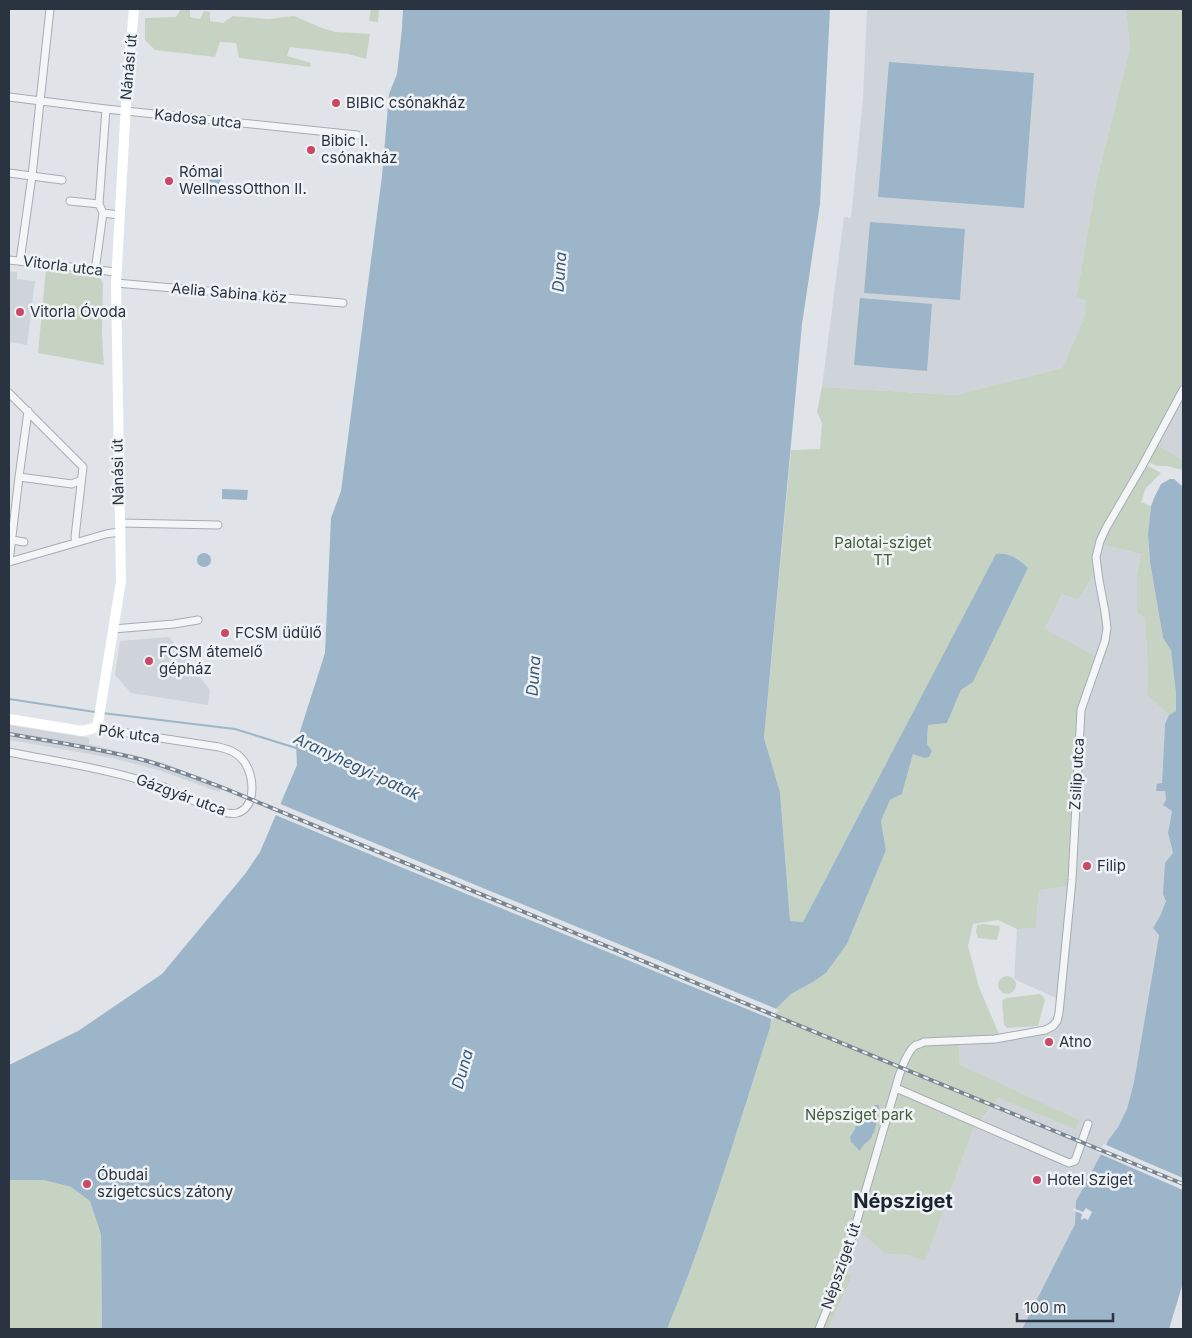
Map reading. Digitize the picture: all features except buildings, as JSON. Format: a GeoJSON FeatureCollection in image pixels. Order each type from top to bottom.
{"type":"FeatureCollection","features":[{"type":"Feature","properties":{"kind":"street"},"geometry":{"type":"LineString","coordinates":[[20,261],[32,176],[50,9]]}},
{"type":"Feature","properties":{"kind":"street","name":"Nánási út"},"geometry":{"type":"LineString","coordinates":[[97,725],[121,581],[116,278],[125,111],[134,9]]}},
{"type":"Feature","properties":{"kind":"street","name":"Kadosa utca"},"geometry":{"type":"LineString","coordinates":[[9,97],[357,135]]}},
{"type":"Feature","properties":{"kind":"street","name":"Nánási út"},"geometry":{"type":"LineString","coordinates":[[103,213],[99,204],[106,109]]}},
{"type":"Feature","properties":{"kind":"street"},"geometry":{"type":"LineString","coordinates":[[9,173],[62,180]]}},
{"type":"Feature","properties":{"kind":"street"},"geometry":{"type":"LineString","coordinates":[[70,201],[99,204]]}},
{"type":"Feature","properties":{"kind":"street"},"geometry":{"type":"LineString","coordinates":[[95,271],[103,213],[119,215]]}},
{"type":"Feature","properties":{"kind":"street","name":"Vitorla utca"},"geometry":{"type":"LineString","coordinates":[[9,260],[95,271],[116,278]]}},
{"type":"Feature","properties":{"kind":"street","name":"Aelia Sabina köz"},"geometry":{"type":"LineString","coordinates":[[116,278],[342,303]]}},
{"type":"Feature","properties":{"kind":"street","name":"Zsilip utca"},"geometry":{"type":"LineString","coordinates":[[906,1059],[916,1045],[924,1042],[994,1038],[1045,1030],[1053,1026],[1057,1021],[1060,1013],[1072,880],[1081,710],[1105,642],[1107,628],[1096,557],[1106,528],[1183,390]]}},
{"type":"Feature","properties":{"kind":"street"},"geometry":{"type":"LineString","coordinates":[[10,396],[28,411],[83,467],[76,542]]}},
{"type":"Feature","properties":{"kind":"street"},"geometry":{"type":"LineString","coordinates":[[28,411],[9,562],[106,534],[120,528],[218,525]]}},
{"type":"Feature","properties":{"kind":"street"},"geometry":{"type":"LineString","coordinates":[[19,477],[72,484],[81,480]]}},
{"type":"Feature","properties":{"kind":"street"},"geometry":{"type":"LineString","coordinates":[[9,491],[17,492]]}},
{"type":"Feature","properties":{"kind":"street"},"geometry":{"type":"LineString","coordinates":[[12,540],[24,542]]}},
{"type":"Feature","properties":{"kind":"street"},"geometry":{"type":"LineString","coordinates":[[113,629],[198,620]]}},
{"type":"Feature","properties":{"kind":"street","name":"Pók utca"},"geometry":{"type":"LineString","coordinates":[[9,719],[71,730],[91,729],[97,725],[101,729],[220,747]]}},
{"type":"Feature","properties":{"kind":"street","name":"Gázgyár utca"},"geometry":{"type":"LineString","coordinates":[[9,752],[118,774],[166,788],[219,812],[231,814],[239,812],[244,808],[252,794],[252,784],[245,762],[234,752],[220,747]]}},
{"type":"Feature","properties":{"kind":"street","name":"Népsziget út"},"geometry":{"type":"LineString","coordinates":[[818,1329],[834,1292],[851,1241],[899,1076],[906,1059]]}},
{"type":"Feature","properties":{"kind":"street"},"geometry":{"type":"LineString","coordinates":[[896,1088],[1069,1163],[1075,1161],[1088,1124]]}},
{"type":"Feature","properties":{"kind":"shaded area"},"geometry":{"type":"Polygon","coordinates":[[[867,9],[1126,9],[1130,48],[1097,179],[1076,298],[1087,299],[1085,316],[1062,368],[956,395],[822,387],[844,217],[851,218],[863,98],[867,9]]]}},
{"type":"Feature","properties":{"kind":"shaded area","name":"Vitorla Óvoda"},"geometry":{"type":"Polygon","coordinates":[[[9,271],[17,272],[17,279],[35,281],[27,345],[9,342],[9,271]]]}},
{"type":"Feature","properties":{"kind":"shaded area"},"geometry":{"type":"Polygon","coordinates":[[[1183,382],[1183,460],[1152,442],[1183,382]]]}},
{"type":"Feature","properties":{"kind":"shaded area"},"geometry":{"type":"Polygon","coordinates":[[[1099,544],[1141,554],[1137,575],[1137,613],[1145,617],[1148,674],[1147,695],[1169,715],[1165,724],[1162,783],[1156,791],[1165,791],[1166,800],[1172,811],[1168,833],[1173,853],[1166,901],[1153,928],[1159,934],[1134,1082],[1127,1109],[1076,1201],[1075,1224],[1022,1329],[828,1329],[852,1276],[844,1272],[860,1232],[885,1254],[907,1255],[925,1260],[973,1129],[1000,1098],[1076,1130],[1080,1120],[959,1064],[960,1038],[1031,1030],[1047,1025],[1055,1014],[1056,998],[1014,979],[1017,929],[1036,928],[1039,890],[1045,629],[1062,594],[1078,600],[1093,576],[1092,551],[1099,544]]]}},
{"type":"Feature","properties":{"kind":"shaded area"},"geometry":{"type":"Polygon","coordinates":[[[169,637],[210,690],[208,705],[131,693],[115,675],[120,641],[169,637]]]}},
{"type":"Feature","properties":{"kind":"shaded area"},"geometry":{"type":"Polygon","coordinates":[[[9,725],[89,738],[89,744],[164,763],[222,786],[219,792],[161,771],[112,758],[9,740],[9,725]]]}},
{"type":"Feature","properties":{"kind":"green space"},"geometry":{"type":"Polygon","coordinates":[[[181,9],[190,10],[190,17],[200,19],[204,11],[210,12],[210,21],[223,23],[233,16],[269,19],[294,16],[336,32],[370,34],[366,59],[348,54],[290,47],[287,56],[311,63],[310,67],[239,58],[236,43],[220,42],[215,57],[155,50],[145,40],[145,18],[176,17],[181,9]]]}},
{"type":"Feature","properties":{"kind":"green space"},"geometry":{"type":"Polygon","coordinates":[[[371,9],[379,9],[378,22],[369,21],[371,9]]]}},
{"type":"Feature","properties":{"kind":"green space"},"geometry":{"type":"Polygon","coordinates":[[[1126,9],[1183,9],[1183,382],[1152,442],[1183,460],[1183,470],[1167,466],[1157,466],[1146,461],[1145,464],[1161,473],[1146,488],[1141,502],[1151,506],[1148,534],[1150,562],[1163,638],[1171,649],[1176,711],[1169,715],[1147,695],[1148,674],[1145,617],[1137,613],[1137,575],[1141,554],[1099,544],[1092,551],[1093,576],[1078,600],[1062,594],[1045,629],[1099,658],[1081,710],[1075,817],[1068,886],[1039,890],[1036,928],[1017,929],[998,920],[973,924],[968,946],[979,987],[999,1034],[960,1038],[959,1064],[1080,1120],[1076,1130],[999,1098],[973,1129],[925,1261],[907,1255],[885,1254],[860,1232],[844,1271],[852,1276],[828,1329],[667,1329],[696,1255],[722,1180],[770,1028],[772,1013],[791,994],[826,973],[847,944],[886,850],[881,821],[890,800],[902,794],[913,754],[924,758],[929,757],[932,751],[927,744],[928,725],[947,723],[961,690],[973,682],[1028,568],[1014,557],[996,555],[803,922],[790,921],[780,792],[764,738],[791,450],[820,449],[822,423],[817,412],[822,387],[956,395],[1062,368],[1085,316],[1086,300],[1076,298],[1097,179],[1130,48],[1126,9]]]}},
{"type":"Feature","properties":{"kind":"green space"},"geometry":{"type":"Polygon","coordinates":[[[46,269],[100,277],[103,284],[102,336],[104,365],[38,353],[46,269]]]}},
{"type":"Feature","properties":{"kind":"green space"},"geometry":{"type":"Polygon","coordinates":[[[977,925],[999,926],[997,940],[978,938],[976,932],[977,925]]]}},
{"type":"Feature","properties":{"kind":"green space"},"geometry":{"type":"Polygon","coordinates":[[[1007,976],[1013,979],[1016,985],[1013,991],[1007,994],[1001,991],[998,985],[1001,979],[1007,976]]]}},
{"type":"Feature","properties":{"kind":"green space"},"geometry":{"type":"Polygon","coordinates":[[[1040,994],[1045,1000],[1038,1026],[1007,1028],[1004,1025],[1002,1001],[1006,998],[1040,994]]]}},
{"type":"Feature","properties":{"kind":"green space"},"geometry":{"type":"Polygon","coordinates":[[[9,1180],[44,1180],[71,1187],[90,1201],[101,1235],[102,1329],[9,1329],[9,1180]]]}},
{"type":"Feature","properties":{"kind":"water","name":"Duna"},"geometry":{"type":"Polygon","coordinates":[[[403,9],[830,9],[820,204],[802,324],[764,738],[780,792],[790,921],[803,922],[996,554],[1006,554],[1014,557],[1028,568],[973,682],[961,690],[947,723],[928,725],[927,744],[932,751],[929,757],[924,758],[913,754],[902,794],[890,800],[881,821],[886,850],[847,944],[826,973],[791,994],[772,1013],[770,1028],[722,1180],[696,1255],[667,1329],[102,1329],[101,1235],[90,1201],[71,1187],[44,1180],[9,1180],[9,1065],[78,1031],[162,974],[245,874],[260,852],[297,765],[296,744],[325,653],[331,518],[341,491],[382,176],[389,94],[397,74],[403,9]]]}},
{"type":"Feature","properties":{"kind":"water"},"geometry":{"type":"Polygon","coordinates":[[[889,62],[1034,73],[1024,208],[878,197],[889,62]]]}},
{"type":"Feature","properties":{"kind":"water"},"geometry":{"type":"Polygon","coordinates":[[[219,172],[224,174],[224,177],[218,187],[213,188],[209,185],[209,180],[213,174],[219,172]]]}},
{"type":"Feature","properties":{"kind":"water"},"geometry":{"type":"Polygon","coordinates":[[[870,222],[965,229],[960,300],[864,293],[870,222]]]}},
{"type":"Feature","properties":{"kind":"water"},"geometry":{"type":"Polygon","coordinates":[[[860,298],[932,304],[927,371],[854,365],[860,298]]]}},
{"type":"Feature","properties":{"kind":"water"},"geometry":{"type":"Polygon","coordinates":[[[1174,479],[1183,487],[1183,1283],[1169,1329],[1022,1329],[1075,1224],[1076,1201],[1127,1109],[1134,1082],[1159,935],[1153,928],[1166,901],[1163,894],[1165,863],[1173,853],[1168,833],[1172,811],[1163,805],[1166,800],[1165,791],[1156,791],[1157,784],[1162,783],[1165,724],[1169,715],[1176,711],[1176,694],[1171,650],[1163,638],[1150,562],[1148,534],[1151,506],[1154,498],[1161,484],[1174,479]]]}},
{"type":"Feature","properties":{"kind":"water"},"geometry":{"type":"Polygon","coordinates":[[[222,489],[248,490],[247,500],[222,499],[222,489]]]}},
{"type":"Feature","properties":{"kind":"water"},"geometry":{"type":"Polygon","coordinates":[[[201,553],[207,553],[211,560],[207,567],[201,567],[197,563],[197,557],[201,553]]]}},
{"type":"Feature","properties":{"kind":"water"},"geometry":{"type":"Polygon","coordinates":[[[875,1105],[879,1105],[874,1133],[860,1151],[851,1142],[850,1137],[855,1129],[857,1119],[868,1113],[875,1105]]]}},
{"type":"Feature","properties":{"kind":"pier"},"geometry":{"type":"Polygon","coordinates":[[[278,803],[779,1010],[774,1014],[774,1020],[391,863],[273,814],[278,803]]]}},
{"type":"Feature","properties":{"kind":"pier"},"geometry":{"type":"Polygon","coordinates":[[[1104,1144],[1183,1178],[1183,1190],[1098,1153],[1104,1144]]]}},
{"type":"Feature","properties":{"kind":"pier"},"geometry":{"type":"Polygon","coordinates":[[[1073,1208],[1083,1212],[1086,1208],[1092,1212],[1088,1220],[1084,1218],[1082,1220],[1082,1214],[1073,1210],[1073,1208]]]}},
{"type":"Feature","properties":{"kind":"waterway","name":"Aranyhegyi-patak"},"geometry":{"type":"LineString","coordinates":[[9,699],[95,712]]}},
{"type":"Feature","properties":{"kind":"waterway","name":"Aranyhegyi-patak"},"geometry":{"type":"LineString","coordinates":[[102,713],[235,729],[296,748]]}},
{"type":"Feature","properties":{"kind":"railway"},"geometry":{"type":"LineString","coordinates":[[9,734],[147,761],[216,785],[1183,1184]]}},
{"type":"Feature","properties":{"kind":"place","name":"BIBIC csónakház"},"geometry":{"type":"Point","coordinates":[336,103]}},
{"type":"Feature","properties":{"kind":"place","name":"Bibic I. csónakház"},"geometry":{"type":"Point","coordinates":[311,150]}},
{"type":"Feature","properties":{"kind":"place","name":"Római WellnessOtthon II."},"geometry":{"type":"Point","coordinates":[169,181]}},
{"type":"Feature","properties":{"kind":"place","name":"Vitorla Óvoda"},"geometry":{"type":"Point","coordinates":[20,312]}},
{"type":"Feature","properties":{"kind":"place","name":"FCSM üdülő"},"geometry":{"type":"Point","coordinates":[225,633]}},
{"type":"Feature","properties":{"kind":"place","name":"FCSM átemelő gépház"},"geometry":{"type":"Point","coordinates":[149,661]}},
{"type":"Feature","properties":{"kind":"place","name":"Filip"},"geometry":{"type":"Point","coordinates":[1087,866]}},
{"type":"Feature","properties":{"kind":"place","name":"Atno"},"geometry":{"type":"Point","coordinates":[1049,1042]}},
{"type":"Feature","properties":{"kind":"place","name":"Hotel Sziget"},"geometry":{"type":"Point","coordinates":[1037,1180]}},
{"type":"Feature","properties":{"kind":"place","name":"Óbudai szigetcsúcs zátony"},"geometry":{"type":"Point","coordinates":[87,1184]}},
{"type":"Feature","properties":{"kind":"district","name":"Népsziget"},"geometry":{"type":"Point","coordinates":[903,1201]}},
{"type":"Feature","properties":{"kind":"park label","name":"Palotai-sziget TT"},"geometry":{"type":"Point","coordinates":[883,552]}},
{"type":"Feature","properties":{"kind":"park label","name":"Népsziget park"},"geometry":{"type":"Point","coordinates":[859,1115]}}]}
